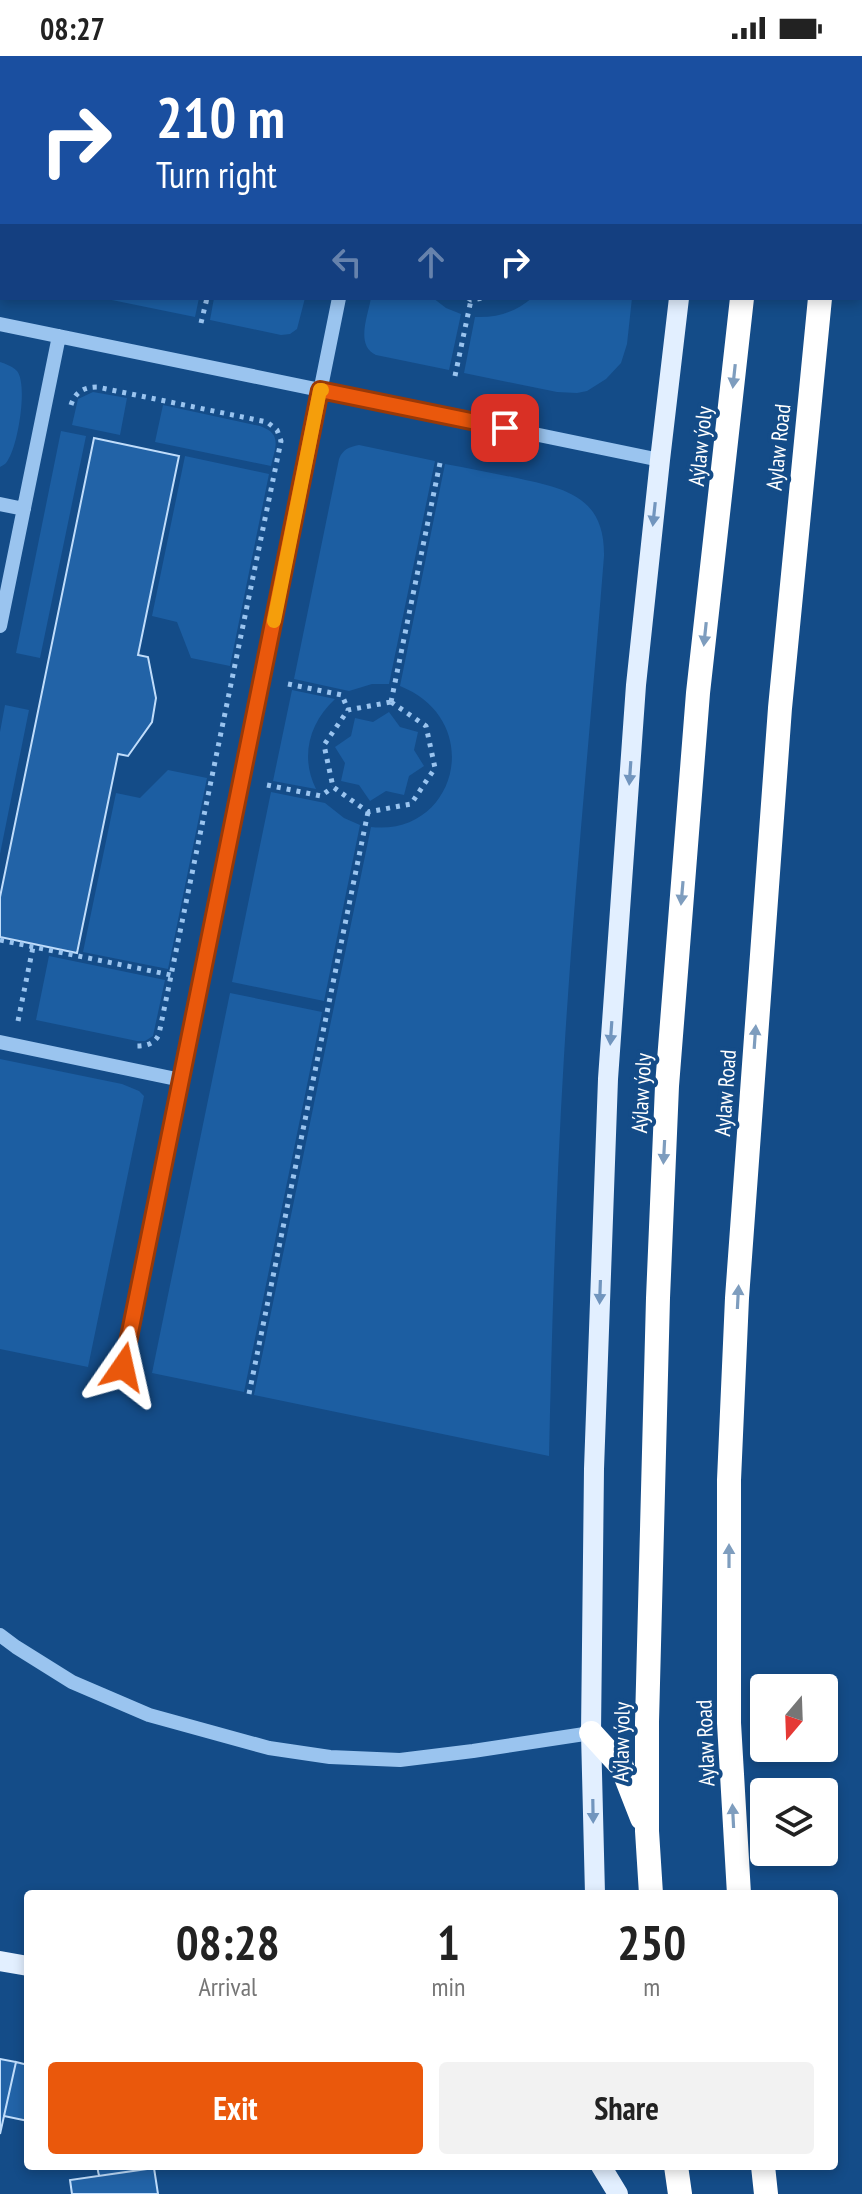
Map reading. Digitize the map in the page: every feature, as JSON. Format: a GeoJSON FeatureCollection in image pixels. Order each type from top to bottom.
{"type":"FeatureCollection","features":[{"type":"Feature","properties":{"kind":"highway","name":"Aýlaw ýoly"},"geometry":{"type":"LineString","coordinates":[[651,1890],[647,1831],[647,1706],[667,1086],[698,693],[742,300]]}},
{"type":"Feature","properties":{"kind":"highway","name":"Aylaw Road"},"geometry":{"type":"LineString","coordinates":[[739,1890],[729,1723],[729,1480],[737,1313],[780,708],[820,300]]}},
{"type":"Feature","properties":{"kind":"highway"},"geometry":{"type":"LineString","coordinates":[[591,1733],[622,1767],[647,1831]]}},
{"type":"Feature","properties":{"kind":"highway"},"geometry":{"type":"LineString","coordinates":[[677,2170],[680,2194]]}},
{"type":"Feature","properties":{"kind":"highway"},"geometry":{"type":"LineString","coordinates":[[763,2170],[766,2194]]}},
{"type":"Feature","properties":{"kind":"main road"},"geometry":{"type":"LineString","coordinates":[[595,1890],[591,1733],[594,1469],[608,1079],[636,685],[679,300]]}},
{"type":"Feature","properties":{"kind":"main road"},"geometry":{"type":"LineString","coordinates":[[0,1961],[24,1965]]}},
{"type":"Feature","properties":{"kind":"main road"},"geometry":{"type":"LineString","coordinates":[[603,2170],[618,2194]]}},
{"type":"Feature","properties":{"kind":"main road"},"geometry":{"type":"LineString","coordinates":[[616,2170],[618,2194]]}},
{"type":"Feature","properties":{"kind":"lane"},"geometry":{"type":"LineString","coordinates":[[123,1367],[339,300]]}},
{"type":"Feature","properties":{"kind":"lane"},"geometry":{"type":"LineString","coordinates":[[0,324],[660,460]]}},
{"type":"Feature","properties":{"kind":"lane"},"geometry":{"type":"LineString","coordinates":[[0,626],[59,336]]}},
{"type":"Feature","properties":{"kind":"lane"},"geometry":{"type":"LineString","coordinates":[[0,504],[24,509]]}},
{"type":"Feature","properties":{"kind":"lane"},"geometry":{"type":"LineString","coordinates":[[0,1042],[181,1080]]}},
{"type":"Feature","properties":{"kind":"lane"},"geometry":{"type":"LineString","coordinates":[[0,1635],[72,1682],[149,1715],[269,1748],[330,1757],[400,1760],[591,1733]]}},
{"type":"Feature","properties":{"kind":"path"},"geometry":{"type":"LineString","coordinates":[[201,323],[207,300]]}},
{"type":"Feature","properties":{"kind":"path"},"geometry":{"type":"LineString","coordinates":[[455,376],[469,300]]}},
{"type":"Feature","properties":{"kind":"path"},"geometry":{"type":"LineString","coordinates":[[69,414],[77,393],[97,387],[267,422],[280,435],[281,441],[157,1039],[142,1046],[122,1043]]}},
{"type":"Feature","properties":{"kind":"path"},"geometry":{"type":"LineString","coordinates":[[391,702],[441,458]]}},
{"type":"Feature","properties":{"kind":"path"},"geometry":{"type":"LineString","coordinates":[[288,684],[342,695],[348,710]]}},
{"type":"Feature","properties":{"kind":"path"},"geometry":{"type":"LineString","coordinates":[[391,702],[426,726],[435,768],[411,804],[368,812],[333,787],[324,745],[348,710],[391,702]]}},
{"type":"Feature","properties":{"kind":"path"},"geometry":{"type":"LineString","coordinates":[[267,785],[321,796],[333,787]]}},
{"type":"Feature","properties":{"kind":"path"},"geometry":{"type":"LineString","coordinates":[[249,1394],[368,812]]}},
{"type":"Feature","properties":{"kind":"path"},"geometry":{"type":"LineString","coordinates":[[0,940],[171,975]]}},
{"type":"Feature","properties":{"kind":"path"},"geometry":{"type":"LineString","coordinates":[[18,1021],[33,947]]}},
{"type":"Feature","properties":{"kind":"path"},"geometry":{"type":"LineString","coordinates":[[9,1019],[33,1024]]}},
{"type":"Feature","properties":{"kind":"shaded area"},"geometry":{"type":"Polygon","coordinates":[[[112,300],[199,300],[195,317],[112,300]]]}},
{"type":"Feature","properties":{"kind":"shaded area"},"geometry":{"type":"Polygon","coordinates":[[[214,300],[304,300],[297,329],[290,334],[281,335],[210,320],[214,300]]]}},
{"type":"Feature","properties":{"kind":"shaded area"},"geometry":{"type":"Polygon","coordinates":[[[371,300],[436,300],[461,314],[449,370],[376,355],[366,344],[364,330],[371,300]]]}},
{"type":"Feature","properties":{"kind":"shaded area"},"geometry":{"type":"Polygon","coordinates":[[[529,300],[632,300],[627,344],[621,363],[606,379],[587,391],[577,393],[557,392],[464,373],[475,317],[506,313],[529,300]]]}},
{"type":"Feature","properties":{"kind":"shaded area"},"geometry":{"type":"Polygon","coordinates":[[[0,362],[17,371],[22,401],[12,451],[0,467],[0,362]]]}},
{"type":"Feature","properties":{"kind":"shaded area"},"geometry":{"type":"Polygon","coordinates":[[[93,392],[127,398],[120,435],[72,425],[78,399],[93,392]]]}},
{"type":"Feature","properties":{"kind":"shaded area"},"geometry":{"type":"Polygon","coordinates":[[[163,405],[267,429],[276,442],[271,466],[155,442],[163,405]]]}},
{"type":"Feature","properties":{"kind":"shaded area"},"geometry":{"type":"Polygon","coordinates":[[[61,431],[86,436],[40,658],[16,653],[61,431]]]}},
{"type":"Feature","properties":{"kind":"shaded area"},"geometry":{"type":"Polygon","coordinates":[[[359,445],[435,461],[389,684],[372,684],[349,691],[294,679],[339,459],[347,449],[359,445]]]}},
{"type":"Feature","properties":{"kind":"shaded area"},"geometry":{"type":"Polygon","coordinates":[[[185,456],[269,474],[230,666],[191,658],[177,622],[152,616],[185,456]]]}},
{"type":"Feature","properties":{"kind":"shaded area"},"geometry":{"type":"Polygon","coordinates":[[[445,464],[563,490],[589,507],[602,535],[604,556],[564,1056],[549,1456],[254,1395],[371,827],[400,825],[424,814],[440,796],[450,773],[451,749],[444,724],[427,703],[400,686],[445,464]]]}},
{"type":"Feature","properties":{"kind":"shaded area"},"geometry":{"type":"Polygon","coordinates":[[[292,690],[335,699],[319,719],[310,741],[309,765],[316,789],[273,781],[292,690]]]}},
{"type":"Feature","properties":{"kind":"shaded area"},"geometry":{"type":"Polygon","coordinates":[[[5,705],[29,710],[0,854],[0,732],[5,705]]]}},
{"type":"Feature","properties":{"kind":"shaded area"},"geometry":{"type":"Polygon","coordinates":[[[389,712],[400,727],[418,732],[414,750],[424,766],[409,776],[404,795],[386,791],[370,801],[359,785],[341,781],[345,763],[335,747],[351,736],[355,718],[373,722],[389,712]]]}},
{"type":"Feature","properties":{"kind":"shaded area"},"geometry":{"type":"Polygon","coordinates":[[[168,770],[207,778],[168,969],[83,952],[116,793],[140,798],[168,770]]]}},
{"type":"Feature","properties":{"kind":"shaded area"},"geometry":{"type":"Polygon","coordinates":[[[271,792],[325,803],[344,818],[360,825],[324,1001],[232,982],[271,792]]]}},
{"type":"Feature","properties":{"kind":"shaded area"},"geometry":{"type":"Polygon","coordinates":[[[49,956],[165,980],[153,1036],[137,1041],[36,1020],[49,956]]]}},
{"type":"Feature","properties":{"kind":"shaded area"},"geometry":{"type":"Polygon","coordinates":[[[230,993],[322,1012],[244,1392],[152,1373],[230,993]]]}},
{"type":"Feature","properties":{"kind":"shaded area"},"geometry":{"type":"Polygon","coordinates":[[[0,1059],[122,1084],[144,1096],[88,1367],[0,1349],[0,1059]]]}},
{"type":"Feature","properties":{"kind":"building"},"geometry":{"type":"Polygon","coordinates":[[[94,438],[179,456],[138,655],[148,657],[156,698],[152,722],[128,756],[118,754],[77,953],[0,937],[0,897],[94,438]]]}},
{"type":"Feature","properties":{"kind":"building"},"geometry":{"type":"Polygon","coordinates":[[[0,2059],[16,2062],[0,2134],[0,2059]]]}},
{"type":"Feature","properties":{"kind":"building"},"geometry":{"type":"Polygon","coordinates":[[[16,2062],[24,2064],[24,2120],[4,2116],[16,2062]]]}},
{"type":"Feature","properties":{"kind":"building"},"geometry":{"type":"Polygon","coordinates":[[[98,2170],[141,2170],[99,2176],[98,2170]]]}},
{"type":"Feature","properties":{"kind":"building"},"geometry":{"type":"Polygon","coordinates":[[[154,2170],[158,2194],[72,2194],[70,2180],[154,2170]]]}},
{"type":"Feature","properties":{"kind":"slow traffic"},"geometry":{"type":"LineString","coordinates":[[274,621],[322,390]]}},
{"type":"Feature","properties":{"kind":"route"},"geometry":{"type":"LineString","coordinates":[[123,1367],[320,390],[505,428]]}}]}
